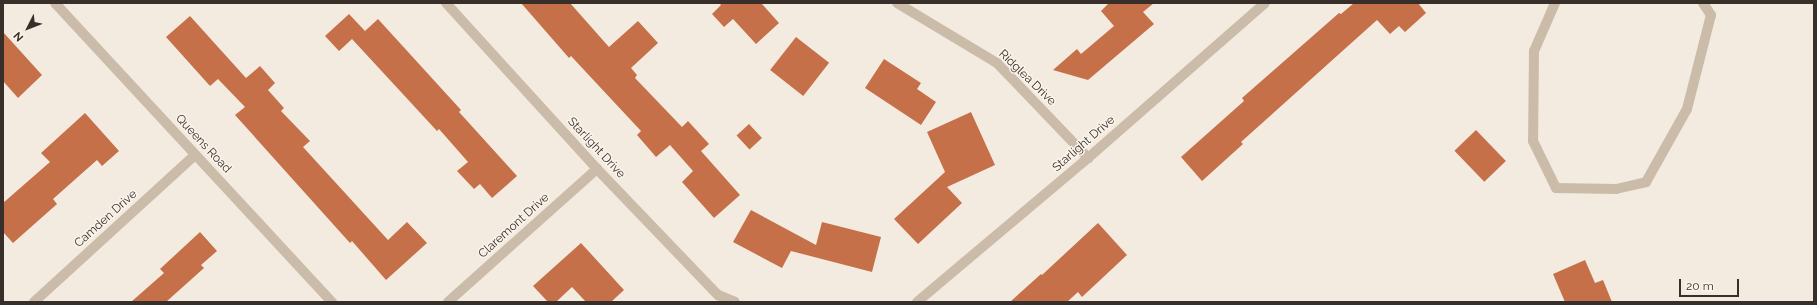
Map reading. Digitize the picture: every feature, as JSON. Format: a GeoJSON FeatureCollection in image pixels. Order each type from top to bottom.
{"type":"FeatureCollection","features":[{"type":"Feature","properties":{"kind":"street","name":"Queens Road"},"geometry":{"type":"LineString","coordinates":[[55,3],[332,302]]}},
{"type":"Feature","properties":{"kind":"street","name":"Starlight Drive"},"geometry":{"type":"LineString","coordinates":[[446,3],[597,169],[718,295],[735,302]]}},
{"type":"Feature","properties":{"kind":"street","name":"Ridglea Drive"},"geometry":{"type":"LineString","coordinates":[[897,3],[997,63],[1088,158]]}},
{"type":"Feature","properties":{"kind":"street","name":"Starlight Drive"},"geometry":{"type":"LineString","coordinates":[[917,302],[1088,158],[1265,3]]}},
{"type":"Feature","properties":{"kind":"street"},"geometry":{"type":"LineString","coordinates":[[1555,3],[1534,51],[1533,141],[1556,188],[1616,189],[1646,182],[1687,109],[1711,15],[1703,3]]}},
{"type":"Feature","properties":{"kind":"street","name":"Camden Drive"},"geometry":{"type":"LineString","coordinates":[[34,302],[195,155]]}},
{"type":"Feature","properties":{"kind":"street","name":"Claremont Drive"},"geometry":{"type":"LineString","coordinates":[[448,302],[597,169]]}},
{"type":"Feature","properties":{"kind":"building"},"geometry":{"type":"Polygon","coordinates":[[[521,3],[570,3],[609,47],[638,21],[658,43],[631,68],[637,75],[635,78],[682,127],[688,121],[709,144],[701,151],[740,195],[714,218],[682,182],[693,171],[670,145],[656,157],[637,135],[641,131],[571,56],[569,58],[521,3]]]}},
{"type":"Feature","properties":{"kind":"building"},"geometry":{"type":"Polygon","coordinates":[[[719,3],[761,3],[779,23],[756,44],[733,19],[724,27],[712,14],[721,5],[719,3]]]}},
{"type":"Feature","properties":{"kind":"building"},"geometry":{"type":"Polygon","coordinates":[[[1109,3],[1154,3],[1143,12],[1154,24],[1088,80],[1053,70],[1077,49],[1081,54],[1114,26],[1101,11],[1109,3]]]}},
{"type":"Feature","properties":{"kind":"building"},"geometry":{"type":"Polygon","coordinates":[[[1354,3],[1418,3],[1426,13],[1405,32],[1399,26],[1390,34],[1377,20],[1241,142],[1243,144],[1202,181],[1181,157],[1244,101],[1242,98],[1339,13],[1341,14],[1354,3]]]}},
{"type":"Feature","properties":{"kind":"building"},"geometry":{"type":"Polygon","coordinates":[[[349,14],[365,31],[378,19],[461,110],[459,112],[517,176],[492,198],[480,184],[474,189],[457,171],[468,162],[439,129],[437,131],[352,39],[339,51],[325,36],[349,14]]]}},
{"type":"Feature","properties":{"kind":"building"},"geometry":{"type":"Polygon","coordinates":[[[190,16],[246,78],[260,66],[275,83],[268,90],[284,108],[281,111],[310,141],[303,147],[388,240],[407,222],[427,243],[386,280],[352,241],[350,243],[235,115],[245,107],[218,79],[210,86],[166,37],[190,16]]]}},
{"type":"Feature","properties":{"kind":"building"},"geometry":{"type":"Polygon","coordinates":[[[3,32],[42,75],[18,98],[3,81],[3,32]]]}},
{"type":"Feature","properties":{"kind":"building"},"geometry":{"type":"Polygon","coordinates":[[[796,37],[829,63],[803,96],[770,70],[796,37]]]}},
{"type":"Feature","properties":{"kind":"building"},"geometry":{"type":"Polygon","coordinates":[[[884,59],[921,83],[917,89],[936,102],[921,125],[865,88],[884,59]]]}},
{"type":"Feature","properties":{"kind":"building"},"geometry":{"type":"Polygon","coordinates":[[[971,112],[995,165],[947,187],[962,203],[918,244],[894,219],[945,172],[927,132],[971,112]]]}},
{"type":"Feature","properties":{"kind":"building"},"geometry":{"type":"Polygon","coordinates":[[[85,113],[119,151],[102,166],[97,160],[53,199],[57,204],[13,243],[3,232],[3,203],[50,162],[41,153],[85,113]]]}},
{"type":"Feature","properties":{"kind":"building"},"geometry":{"type":"Polygon","coordinates":[[[749,124],[762,138],[750,149],[737,136],[749,124]]]}},
{"type":"Feature","properties":{"kind":"building"},"geometry":{"type":"Polygon","coordinates":[[[1476,130],[1506,161],[1484,182],[1454,151],[1476,130]]]}},
{"type":"Feature","properties":{"kind":"building"},"geometry":{"type":"Polygon","coordinates":[[[751,210],[816,245],[822,222],[881,237],[872,272],[791,251],[782,268],[733,242],[751,210]]]}},
{"type":"Feature","properties":{"kind":"building"},"geometry":{"type":"Polygon","coordinates":[[[1098,223],[1127,255],[1082,297],[1078,292],[1067,302],[1010,302],[1041,274],[1042,275],[1098,223]]]}},
{"type":"Feature","properties":{"kind":"building"},"geometry":{"type":"Polygon","coordinates":[[[200,232],[217,251],[201,265],[204,268],[166,302],[131,302],[164,273],[160,269],[200,232]]]}},
{"type":"Feature","properties":{"kind":"building"},"geometry":{"type":"Polygon","coordinates":[[[581,243],[624,290],[611,302],[586,302],[572,287],[556,302],[548,302],[533,286],[581,243]]]}},
{"type":"Feature","properties":{"kind":"building"},"geometry":{"type":"Polygon","coordinates":[[[1585,260],[1595,283],[1603,280],[1612,302],[1565,302],[1553,274],[1585,260]]]}}]}
